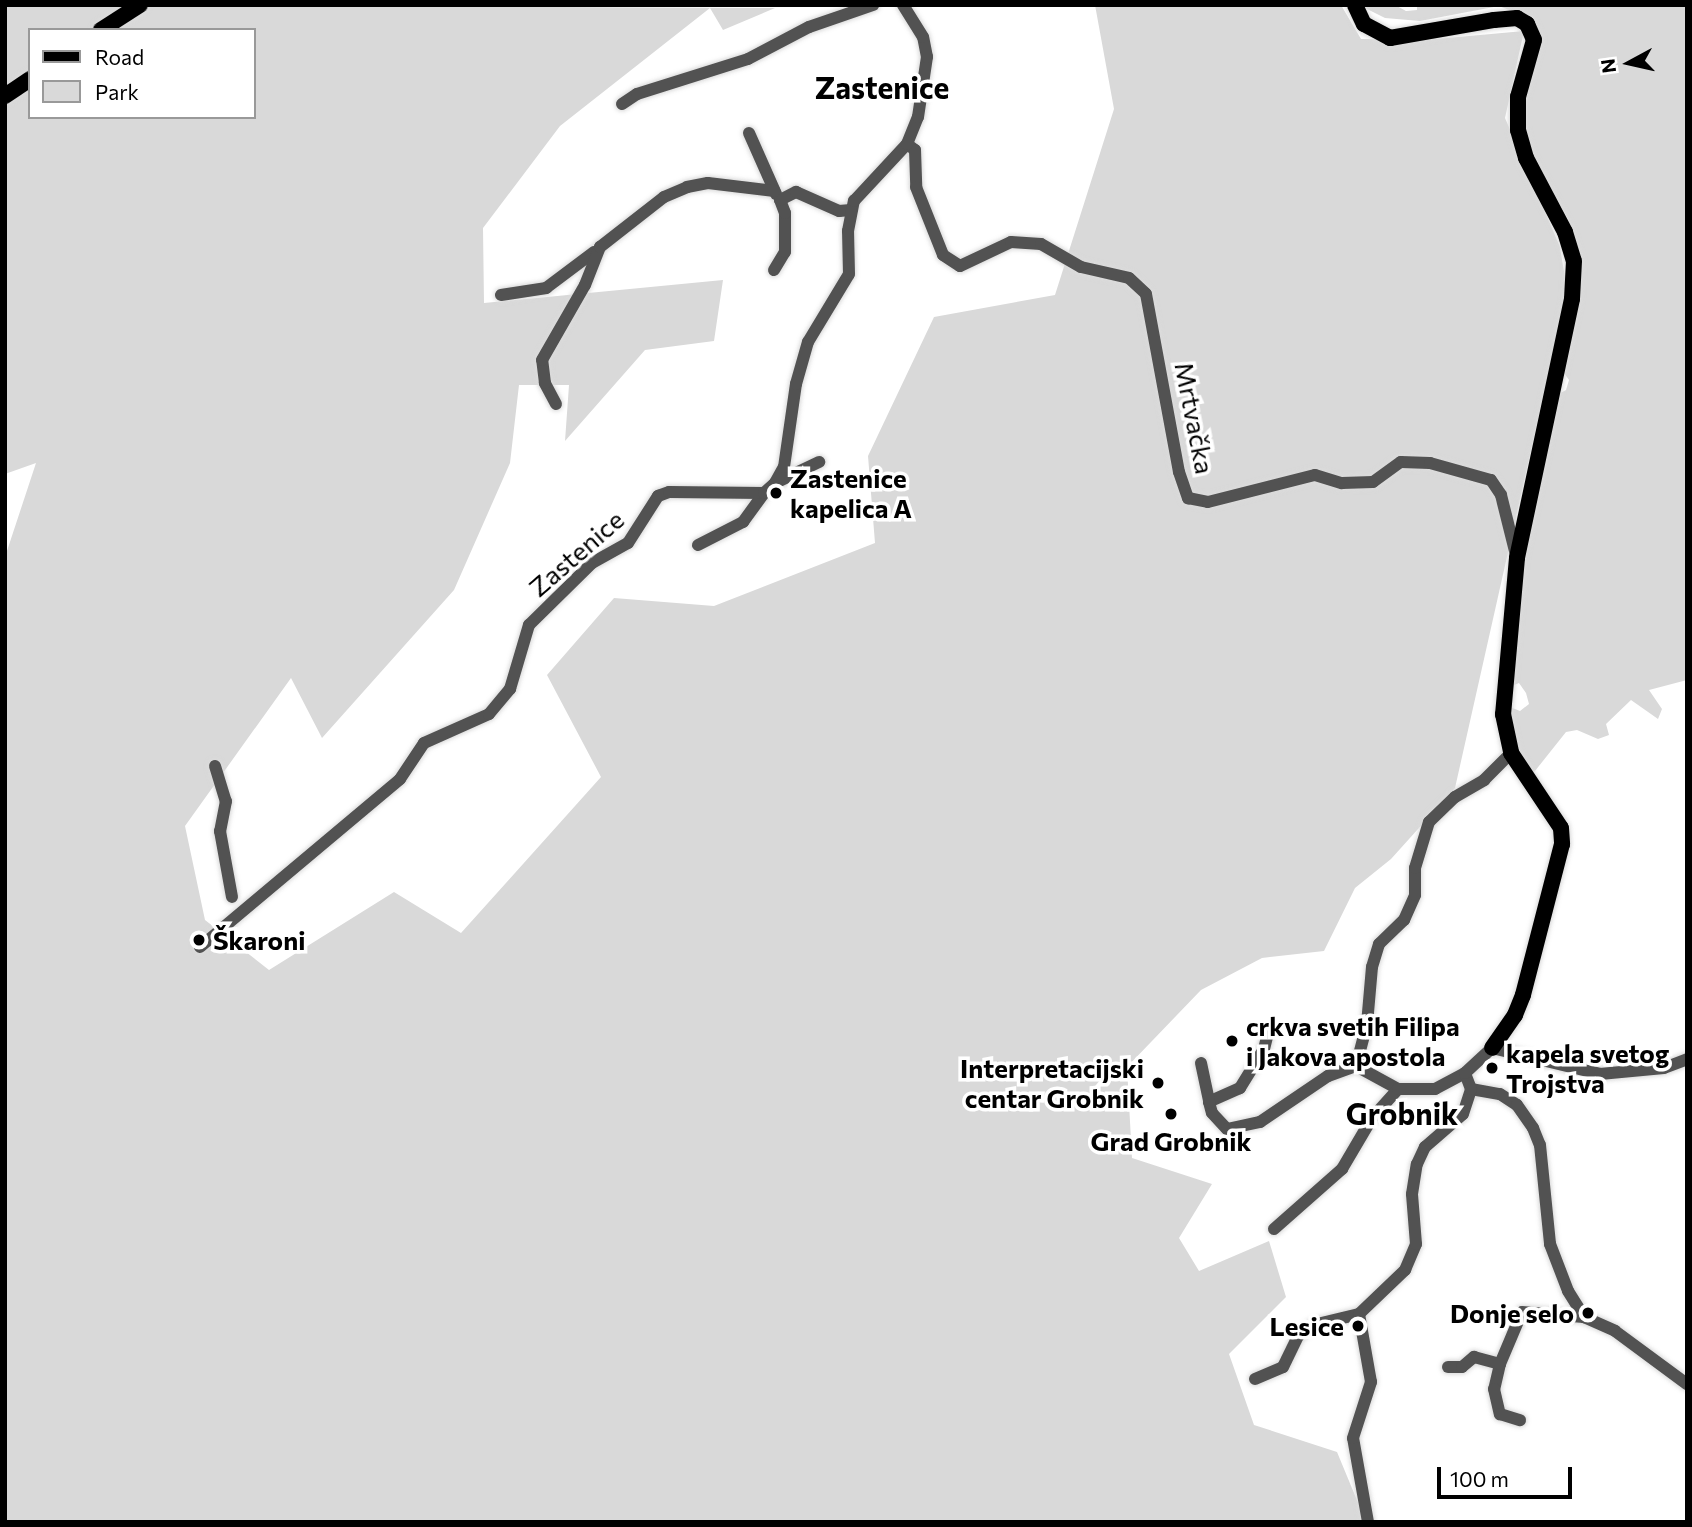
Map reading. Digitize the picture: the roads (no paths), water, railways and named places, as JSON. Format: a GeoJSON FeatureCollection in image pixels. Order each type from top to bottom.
{"type":"FeatureCollection","features":[{"type":"Feature","properties":{"kind":"main road"},"geometry":{"type":"LineString","coordinates":[[104,28],[140,5]]}},
{"type":"Feature","properties":{"kind":"main road"},"geometry":{"type":"LineString","coordinates":[[1355,5],[1364,24],[1390,38],[1517,18],[1527,24],[1534,40],[1518,97],[1518,130],[1526,158],[1565,232],[1574,261],[1572,299],[1517,558],[1503,715],[1511,753],[1560,828],[1562,844],[1519,1005],[1492,1048]]}},
{"type":"Feature","properties":{"kind":"main road"},"geometry":{"type":"LineString","coordinates":[[5,96],[28,80]]}},
{"type":"Feature","properties":{"kind":"street"},"geometry":{"type":"LineString","coordinates":[[622,104],[636,94],[748,60],[809,27],[873,5]]}},
{"type":"Feature","properties":{"kind":"street"},"geometry":{"type":"LineString","coordinates":[[775,483],[784,467],[796,384],[808,342],[849,274],[851,210],[861,191],[907,144],[918,117],[927,57],[923,37],[906,6]]}},
{"type":"Feature","properties":{"kind":"street"},"geometry":{"type":"LineString","coordinates":[[749,133],[785,213],[785,252],[774,270]]}},
{"type":"Feature","properties":{"kind":"street","name":"Mrtvačka"},"geometry":{"type":"LineString","coordinates":[[907,144],[915,150],[916,187],[943,255],[960,266],[1011,242],[1041,244],[1081,267],[1129,278],[1146,294],[1179,472],[1188,498],[1208,502],[1315,475],[1342,483],[1373,482],[1401,462],[1430,463],[1491,480],[1501,495],[1517,558]]}},
{"type":"Feature","properties":{"kind":"street"},"geometry":{"type":"LineString","coordinates":[[502,295],[546,288],[664,197],[687,187],[708,183],[777,195],[796,191],[839,211],[851,210]]}},
{"type":"Feature","properties":{"kind":"street"},"geometry":{"type":"LineString","coordinates":[[556,404],[545,383],[542,360],[585,285],[600,247]]}},
{"type":"Feature","properties":{"kind":"street"},"geometry":{"type":"LineString","coordinates":[[698,545],[743,522],[764,493],[775,483],[819,462]]}},
{"type":"Feature","properties":{"kind":"street","name":"Zastenice"},"geometry":{"type":"LineString","coordinates":[[200,947],[400,779],[424,743],[489,714],[510,689],[528,625],[592,563],[628,543],[658,496],[669,492],[764,493]]}},
{"type":"Feature","properties":{"kind":"street"},"geometry":{"type":"LineString","coordinates":[[1356,1066],[1367,1024],[1372,967],[1379,944],[1404,920],[1415,895],[1415,868],[1429,822],[1455,797],[1484,780],[1511,753]]}},
{"type":"Feature","properties":{"kind":"street"},"geometry":{"type":"LineString","coordinates":[[215,766],[226,801],[220,831],[235,917]]}},
{"type":"Feature","properties":{"kind":"street"},"geometry":{"type":"LineString","coordinates":[[232,897],[250,905]]}},
{"type":"Feature","properties":{"kind":"street"},"geometry":{"type":"LineString","coordinates":[[1209,1102],[1240,1088],[1264,1049],[1268,1033]]}},
{"type":"Feature","properties":{"kind":"street"},"geometry":{"type":"LineString","coordinates":[[1201,1063],[1209,1102],[1223,1127],[1236,1128],[1260,1122],[1328,1076],[1356,1066],[1398,1089],[1435,1089],[1465,1073],[1492,1048],[1600,1074],[1664,1068],[1687,1059]]}},
{"type":"Feature","properties":{"kind":"street"},"geometry":{"type":"LineString","coordinates":[[1255,1379],[1283,1367],[1298,1336],[1313,1325],[1359,1314],[1405,1270],[1416,1244],[1412,1194],[1417,1164],[1425,1147],[1464,1114],[1471,1089],[1465,1073]]}},
{"type":"Feature","properties":{"kind":"street"},"geometry":{"type":"LineString","coordinates":[[1471,1089],[1481,1087],[1500,1094],[1517,1105],[1533,1128],[1541,1156],[1550,1244],[1568,1292],[1584,1317]]}},
{"type":"Feature","properties":{"kind":"street"},"geometry":{"type":"LineString","coordinates":[[1274,1228],[1342,1169],[1372,1118],[1398,1089]]}},
{"type":"Feature","properties":{"kind":"street"},"geometry":{"type":"LineString","coordinates":[[1520,1420],[1500,1414],[1494,1389],[1500,1364],[1522,1312],[1584,1317],[1615,1331],[1687,1384]]}},
{"type":"Feature","properties":{"kind":"street"},"geometry":{"type":"LineString","coordinates":[[1359,1314],[1371,1382],[1353,1438],[1368,1522]]}},
{"type":"Feature","properties":{"kind":"street"},"geometry":{"type":"LineString","coordinates":[[1448,1367],[1462,1367],[1474,1357],[1500,1364]]}},
{"type":"Feature","properties":{"kind":"place","name":"Zastenice kapelica A"},"geometry":{"type":"Point","coordinates":[776,493]}},
{"type":"Feature","properties":{"kind":"place","name":"Škaroni"},"geometry":{"type":"Point","coordinates":[199,940]}},
{"type":"Feature","properties":{"kind":"place","name":"crkva svetih Filipa i Jakova apostola"},"geometry":{"type":"Point","coordinates":[1232,1041]}},
{"type":"Feature","properties":{"kind":"place","name":"kapela svetog Trojstva"},"geometry":{"type":"Point","coordinates":[1492,1068]}},
{"type":"Feature","properties":{"kind":"place","name":"Interpretacijski centar Grobnik"},"geometry":{"type":"Point","coordinates":[1158,1083]}},
{"type":"Feature","properties":{"kind":"place","name":"Grad Grobnik"},"geometry":{"type":"Point","coordinates":[1171,1114]}},
{"type":"Feature","properties":{"kind":"place","name":"Donje selo"},"geometry":{"type":"Point","coordinates":[1588,1313]}},
{"type":"Feature","properties":{"kind":"place","name":"Lesice"},"geometry":{"type":"Point","coordinates":[1358,1326]}},
{"type":"Feature","properties":{"kind":"district","name":"Zastenice"},"geometry":{"type":"Point","coordinates":[882,87]}},
{"type":"Feature","properties":{"kind":"district","name":"Grobnik"},"geometry":{"type":"Point","coordinates":[1402,1113]}}]}
